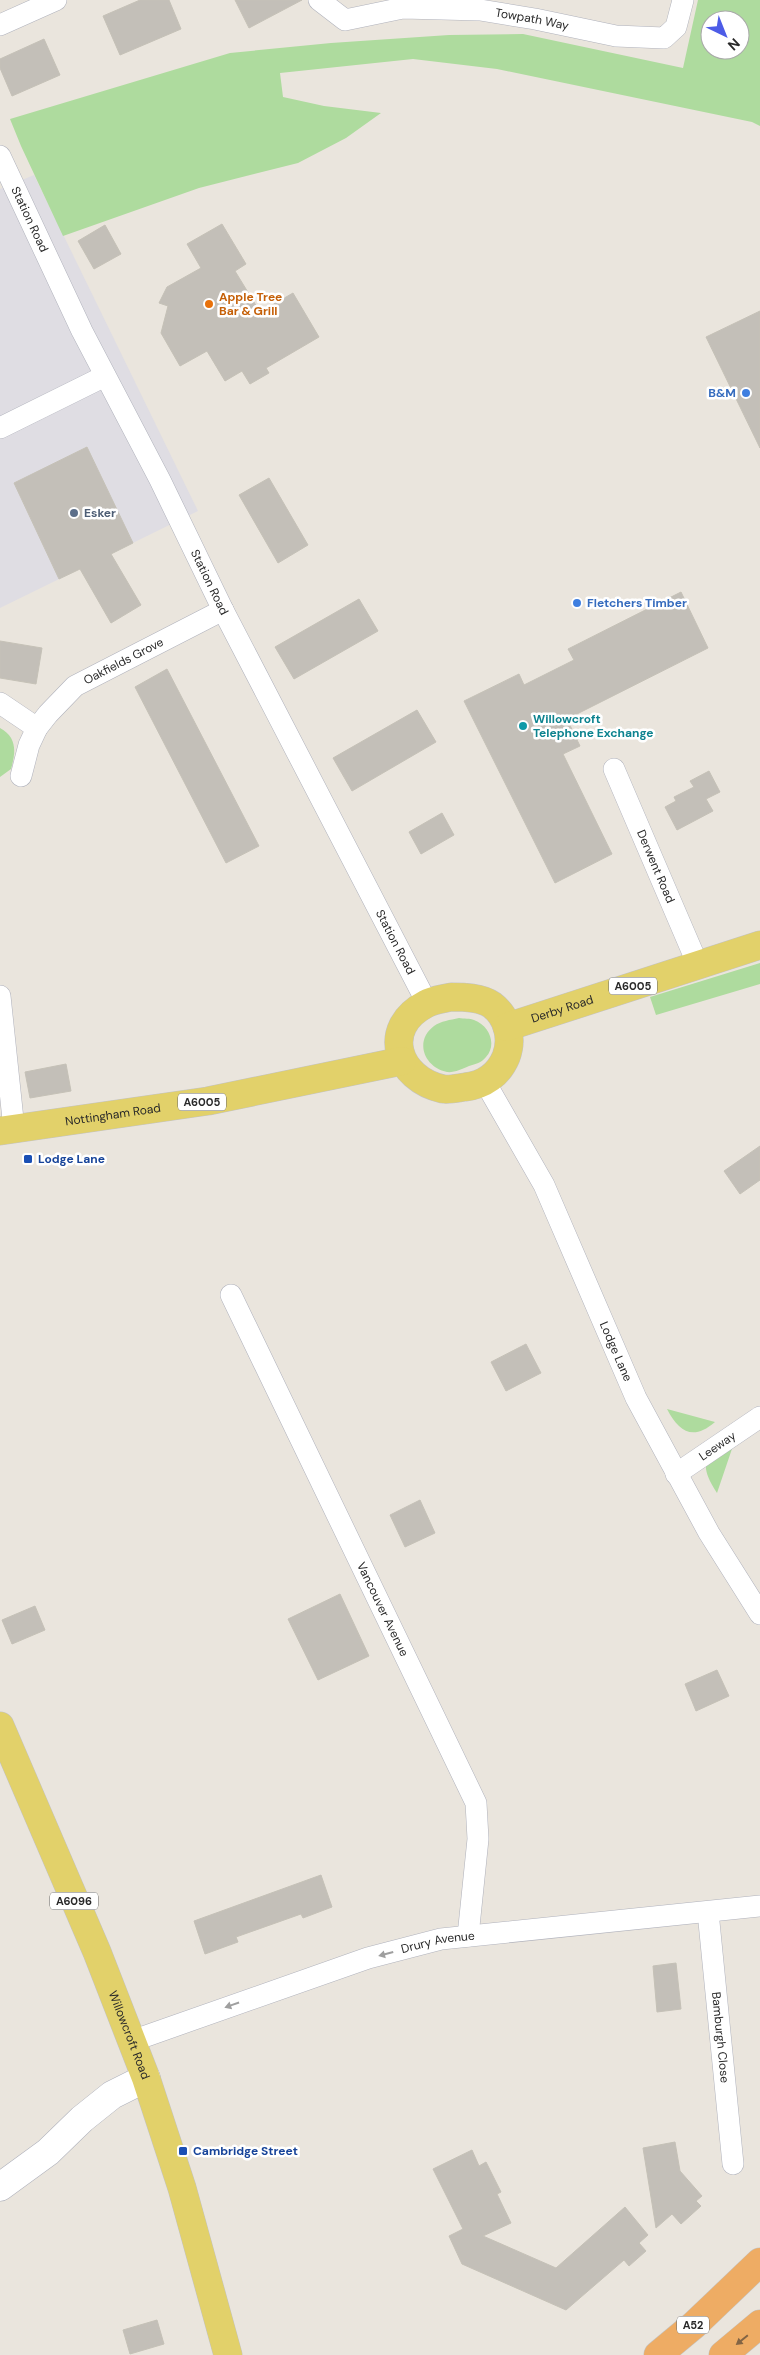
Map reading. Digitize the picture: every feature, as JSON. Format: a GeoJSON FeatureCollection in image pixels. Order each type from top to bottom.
{"type":"FeatureCollection","features":[{"type":"Feature","properties":{"kind":"highway","name":"A52"},"geometry":{"type":"LineString","coordinates":[[658,2355],[760,2262]]}},
{"type":"Feature","properties":{"kind":"highway"},"geometry":{"type":"LineString","coordinates":[[723,2355],[760,2324]]}},
{"type":"Feature","properties":{"kind":"main road","name":"Derby Road"},"geometry":{"type":"LineString","coordinates":[[507,1027],[760,945]]}},
{"type":"Feature","properties":{"kind":"main road"},"geometry":{"type":"LineString","coordinates":[[451,997],[471,998],[491,1004],[501,1014],[510,1038],[505,1058],[485,1082],[474,1086],[444,1089],[424,1083],[408,1070],[402,1061],[398,1046],[401,1032],[408,1019],[427,1003],[451,997]]}},
{"type":"Feature","properties":{"kind":"main road","name":"Nottingham Road"},"geometry":{"type":"LineString","coordinates":[[7,1130],[208,1101],[402,1061]]}},
{"type":"Feature","properties":{"kind":"main road","name":"Willowcroft Road"},"geometry":{"type":"LineString","coordinates":[[0,1726],[97,1952],[146,2078],[182,2188],[228,2355]]}},
{"type":"Feature","properties":{"kind":"street"},"geometry":{"type":"LineString","coordinates":[[0,25],[56,0]]}},
{"type":"Feature","properties":{"kind":"street","name":"Towpath Way"},"geometry":{"type":"LineString","coordinates":[[319,0],[345,20],[403,8],[480,10],[616,36],[664,38],[676,27],[683,0]]}},
{"type":"Feature","properties":{"kind":"street","name":"Station Road"},"geometry":{"type":"LineString","coordinates":[[0,156],[19,200],[160,480],[223,610],[427,1003]]}},
{"type":"Feature","properties":{"kind":"street"},"geometry":{"type":"LineString","coordinates":[[0,428],[106,376]]}},
{"type":"Feature","properties":{"kind":"street","name":"Oakfields Grove"},"geometry":{"type":"LineString","coordinates":[[22,776],[29,744],[38,728],[48,714],[75,686],[223,610]]}},
{"type":"Feature","properties":{"kind":"street"},"geometry":{"type":"LineString","coordinates":[[0,703],[38,728]]}},
{"type":"Feature","properties":{"kind":"street","name":"Derwent Road"},"geometry":{"type":"LineString","coordinates":[[614,769],[698,965]]}},
{"type":"Feature","properties":{"kind":"street"},"geometry":{"type":"LineString","coordinates":[[0,996],[7,1130]]}},
{"type":"Feature","properties":{"kind":"street","name":"Lodge Lane"},"geometry":{"type":"LineString","coordinates":[[485,1082],[544,1185],[636,1398],[676,1474],[760,1614]]}},
{"type":"Feature","properties":{"kind":"street","name":"Vancouver Avenue"},"geometry":{"type":"LineString","coordinates":[[231,1295],[476,1803],[478,1839],[468,1936]]}},
{"type":"Feature","properties":{"kind":"street","name":"Leeway"},"geometry":{"type":"LineString","coordinates":[[676,1474],[760,1417]]}},
{"type":"Feature","properties":{"kind":"street","name":"Drury Avenue"},"geometry":{"type":"LineString","coordinates":[[132,2041],[368,1958],[441,1940],[760,1906]]}},
{"type":"Feature","properties":{"kind":"street","name":"Bamburgh Close"},"geometry":{"type":"LineString","coordinates":[[708,1912],[733,2164]]}},
{"type":"Feature","properties":{"kind":"street"},"geometry":{"type":"LineString","coordinates":[[0,2187],[48,2152],[112,2095],[146,2078]]}},
{"type":"Feature","properties":{"kind":"shaded area"},"geometry":{"type":"Polygon","coordinates":[[[34,175],[198,511],[0,608],[0,189],[34,175]]]}},
{"type":"Feature","properties":{"kind":"green space"},"geometry":{"type":"Polygon","coordinates":[[[698,0],[760,0],[760,126],[752,122],[497,69],[413,59],[280,73],[283,97],[324,106],[381,113],[346,138],[298,163],[199,188],[63,236],[10,119],[230,53],[331,43],[449,35],[523,34],[683,68],[698,0]]]}},
{"type":"Feature","properties":{"kind":"green space"},"geometry":{"type":"Polygon","coordinates":[[[0,728],[12,740],[14,757],[11,769],[0,777],[0,728]]]}},
{"type":"Feature","properties":{"kind":"green space"},"geometry":{"type":"Polygon","coordinates":[[[760,963],[760,984],[656,1015],[650,997],[760,963]]]}},
{"type":"Feature","properties":{"kind":"green space"},"geometry":{"type":"Polygon","coordinates":[[[459,1018],[472,1019],[480,1023],[488,1031],[491,1047],[486,1057],[480,1062],[447,1072],[432,1065],[424,1053],[424,1039],[428,1032],[437,1024],[459,1018]]]}},
{"type":"Feature","properties":{"kind":"green space"},"geometry":{"type":"Polygon","coordinates":[[[667,1409],[715,1422],[700,1431],[687,1431],[676,1423],[667,1409]]]}},
{"type":"Feature","properties":{"kind":"green space"},"geometry":{"type":"Polygon","coordinates":[[[736,1437],[717,1493],[707,1473],[706,1465],[708,1459],[718,1449],[736,1437]]]}},
{"type":"Feature","properties":{"kind":"building"},"geometry":{"type":"Polygon","coordinates":[[[140,0],[169,0],[181,29],[120,55],[103,16],[140,0]]]}},
{"type":"Feature","properties":{"kind":"building"},"geometry":{"type":"Polygon","coordinates":[[[235,0],[302,0],[249,28],[235,0]]]}},
{"type":"Feature","properties":{"kind":"building"},"geometry":{"type":"Polygon","coordinates":[[[44,39],[60,75],[12,96],[0,68],[0,59],[44,39]]]}},
{"type":"Feature","properties":{"kind":"building","name":"Apple Tree Bar & Grill"},"geometry":{"type":"Polygon","coordinates":[[[222,224],[246,264],[235,271],[260,312],[293,293],[319,337],[266,368],[269,373],[250,384],[242,371],[225,381],[207,351],[180,366],[161,333],[168,306],[159,303],[167,287],[201,268],[187,244],[222,224]]]}},
{"type":"Feature","properties":{"kind":"building"},"geometry":{"type":"Polygon","coordinates":[[[105,225],[121,254],[94,269],[78,241],[105,225]]]}},
{"type":"Feature","properties":{"kind":"building","name":"B&M"},"geometry":{"type":"Polygon","coordinates":[[[760,311],[760,448],[706,337],[760,311]]]}},
{"type":"Feature","properties":{"kind":"building","name":"Esker"},"geometry":{"type":"Polygon","coordinates":[[[87,447],[133,543],[111,554],[141,605],[111,623],[80,569],[59,579],[14,483],[87,447]]]}},
{"type":"Feature","properties":{"kind":"building"},"geometry":{"type":"Polygon","coordinates":[[[269,478],[308,545],[278,563],[239,495],[269,478]]]}},
{"type":"Feature","properties":{"kind":"building","name":"Willowcroft Telephone Exchange"},"geometry":{"type":"Polygon","coordinates":[[[681,592],[708,648],[567,719],[580,746],[563,754],[612,854],[555,883],[464,701],[519,674],[524,685],[574,660],[568,649],[681,592]]]}},
{"type":"Feature","properties":{"kind":"building"},"geometry":{"type":"Polygon","coordinates":[[[359,599],[378,631],[294,679],[275,647],[359,599]]]}},
{"type":"Feature","properties":{"kind":"building"},"geometry":{"type":"Polygon","coordinates":[[[0,641],[42,648],[36,684],[0,678],[0,641]]]}},
{"type":"Feature","properties":{"kind":"building"},"geometry":{"type":"Polygon","coordinates":[[[167,669],[259,846],[226,863],[135,687],[167,669]]]}},
{"type":"Feature","properties":{"kind":"building"},"geometry":{"type":"Polygon","coordinates":[[[417,710],[436,742],[352,791],[333,758],[417,710]]]}},
{"type":"Feature","properties":{"kind":"building"},"geometry":{"type":"Polygon","coordinates":[[[709,771],[720,792],[706,799],[713,811],[677,830],[665,807],[676,801],[674,797],[694,787],[690,781],[709,771]]]}},
{"type":"Feature","properties":{"kind":"building"},"geometry":{"type":"Polygon","coordinates":[[[442,813],[454,835],[421,854],[409,832],[442,813]]]}},
{"type":"Feature","properties":{"kind":"building"},"geometry":{"type":"Polygon","coordinates":[[[66,1064],[71,1091],[30,1098],[25,1072],[66,1064]]]}},
{"type":"Feature","properties":{"kind":"building"},"geometry":{"type":"Polygon","coordinates":[[[760,1146],[760,1180],[740,1194],[724,1171],[760,1146]]]}},
{"type":"Feature","properties":{"kind":"building"},"geometry":{"type":"Polygon","coordinates":[[[526,1344],[541,1373],[506,1391],[491,1362],[526,1344]]]}},
{"type":"Feature","properties":{"kind":"building"},"geometry":{"type":"Polygon","coordinates":[[[420,1500],[435,1533],[405,1547],[390,1515],[420,1500]]]}},
{"type":"Feature","properties":{"kind":"building"},"geometry":{"type":"Polygon","coordinates":[[[340,1594],[369,1656],[318,1680],[288,1619],[340,1594]]]}},
{"type":"Feature","properties":{"kind":"building"},"geometry":{"type":"Polygon","coordinates":[[[35,1606],[45,1630],[12,1644],[2,1620],[35,1606]]]}},
{"type":"Feature","properties":{"kind":"building"},"geometry":{"type":"Polygon","coordinates":[[[717,1670],[729,1696],[696,1711],[685,1684],[717,1670]]]}},
{"type":"Feature","properties":{"kind":"building"},"geometry":{"type":"Polygon","coordinates":[[[321,1875],[332,1907],[303,1918],[301,1914],[236,1937],[238,1942],[205,1954],[194,1921],[321,1875]]]}},
{"type":"Feature","properties":{"kind":"building"},"geometry":{"type":"Polygon","coordinates":[[[676,1963],[681,2009],[657,2012],[653,1966],[676,1963]]]}},
{"type":"Feature","properties":{"kind":"building"},"geometry":{"type":"Polygon","coordinates":[[[675,2142],[680,2171],[702,2196],[696,2201],[701,2206],[681,2224],[672,2214],[656,2228],[643,2148],[675,2142]]]}},
{"type":"Feature","properties":{"kind":"building"},"geometry":{"type":"Polygon","coordinates":[[[472,2150],[479,2166],[486,2162],[501,2192],[497,2194],[511,2223],[483,2236],[556,2268],[625,2207],[648,2235],[639,2243],[646,2251],[629,2266],[624,2260],[566,2310],[462,2264],[449,2236],[463,2229],[433,2169],[472,2150]]]}},
{"type":"Feature","properties":{"kind":"building"},"geometry":{"type":"Polygon","coordinates":[[[157,2320],[164,2344],[130,2354],[123,2330],[157,2320]]]}},
{"type":"Feature","properties":{"kind":"place","name":"Apple Tree Bar & Grill"},"geometry":{"type":"Point","coordinates":[209,304]}},
{"type":"Feature","properties":{"kind":"place","name":"B&M"},"geometry":{"type":"Point","coordinates":[746,393]}},
{"type":"Feature","properties":{"kind":"place","name":"Esker"},"geometry":{"type":"Point","coordinates":[74,513]}},
{"type":"Feature","properties":{"kind":"place","name":"Fletchers Timber"},"geometry":{"type":"Point","coordinates":[577,603]}},
{"type":"Feature","properties":{"kind":"place","name":"Willowcroft Telephone Exchange"},"geometry":{"type":"Point","coordinates":[523,726]}},
{"type":"Feature","properties":{"kind":"place","name":"Lodge Lane"},"geometry":{"type":"Point","coordinates":[28,1159]}},
{"type":"Feature","properties":{"kind":"place","name":"Cambridge Street"},"geometry":{"type":"Point","coordinates":[183,2151]}}]}
